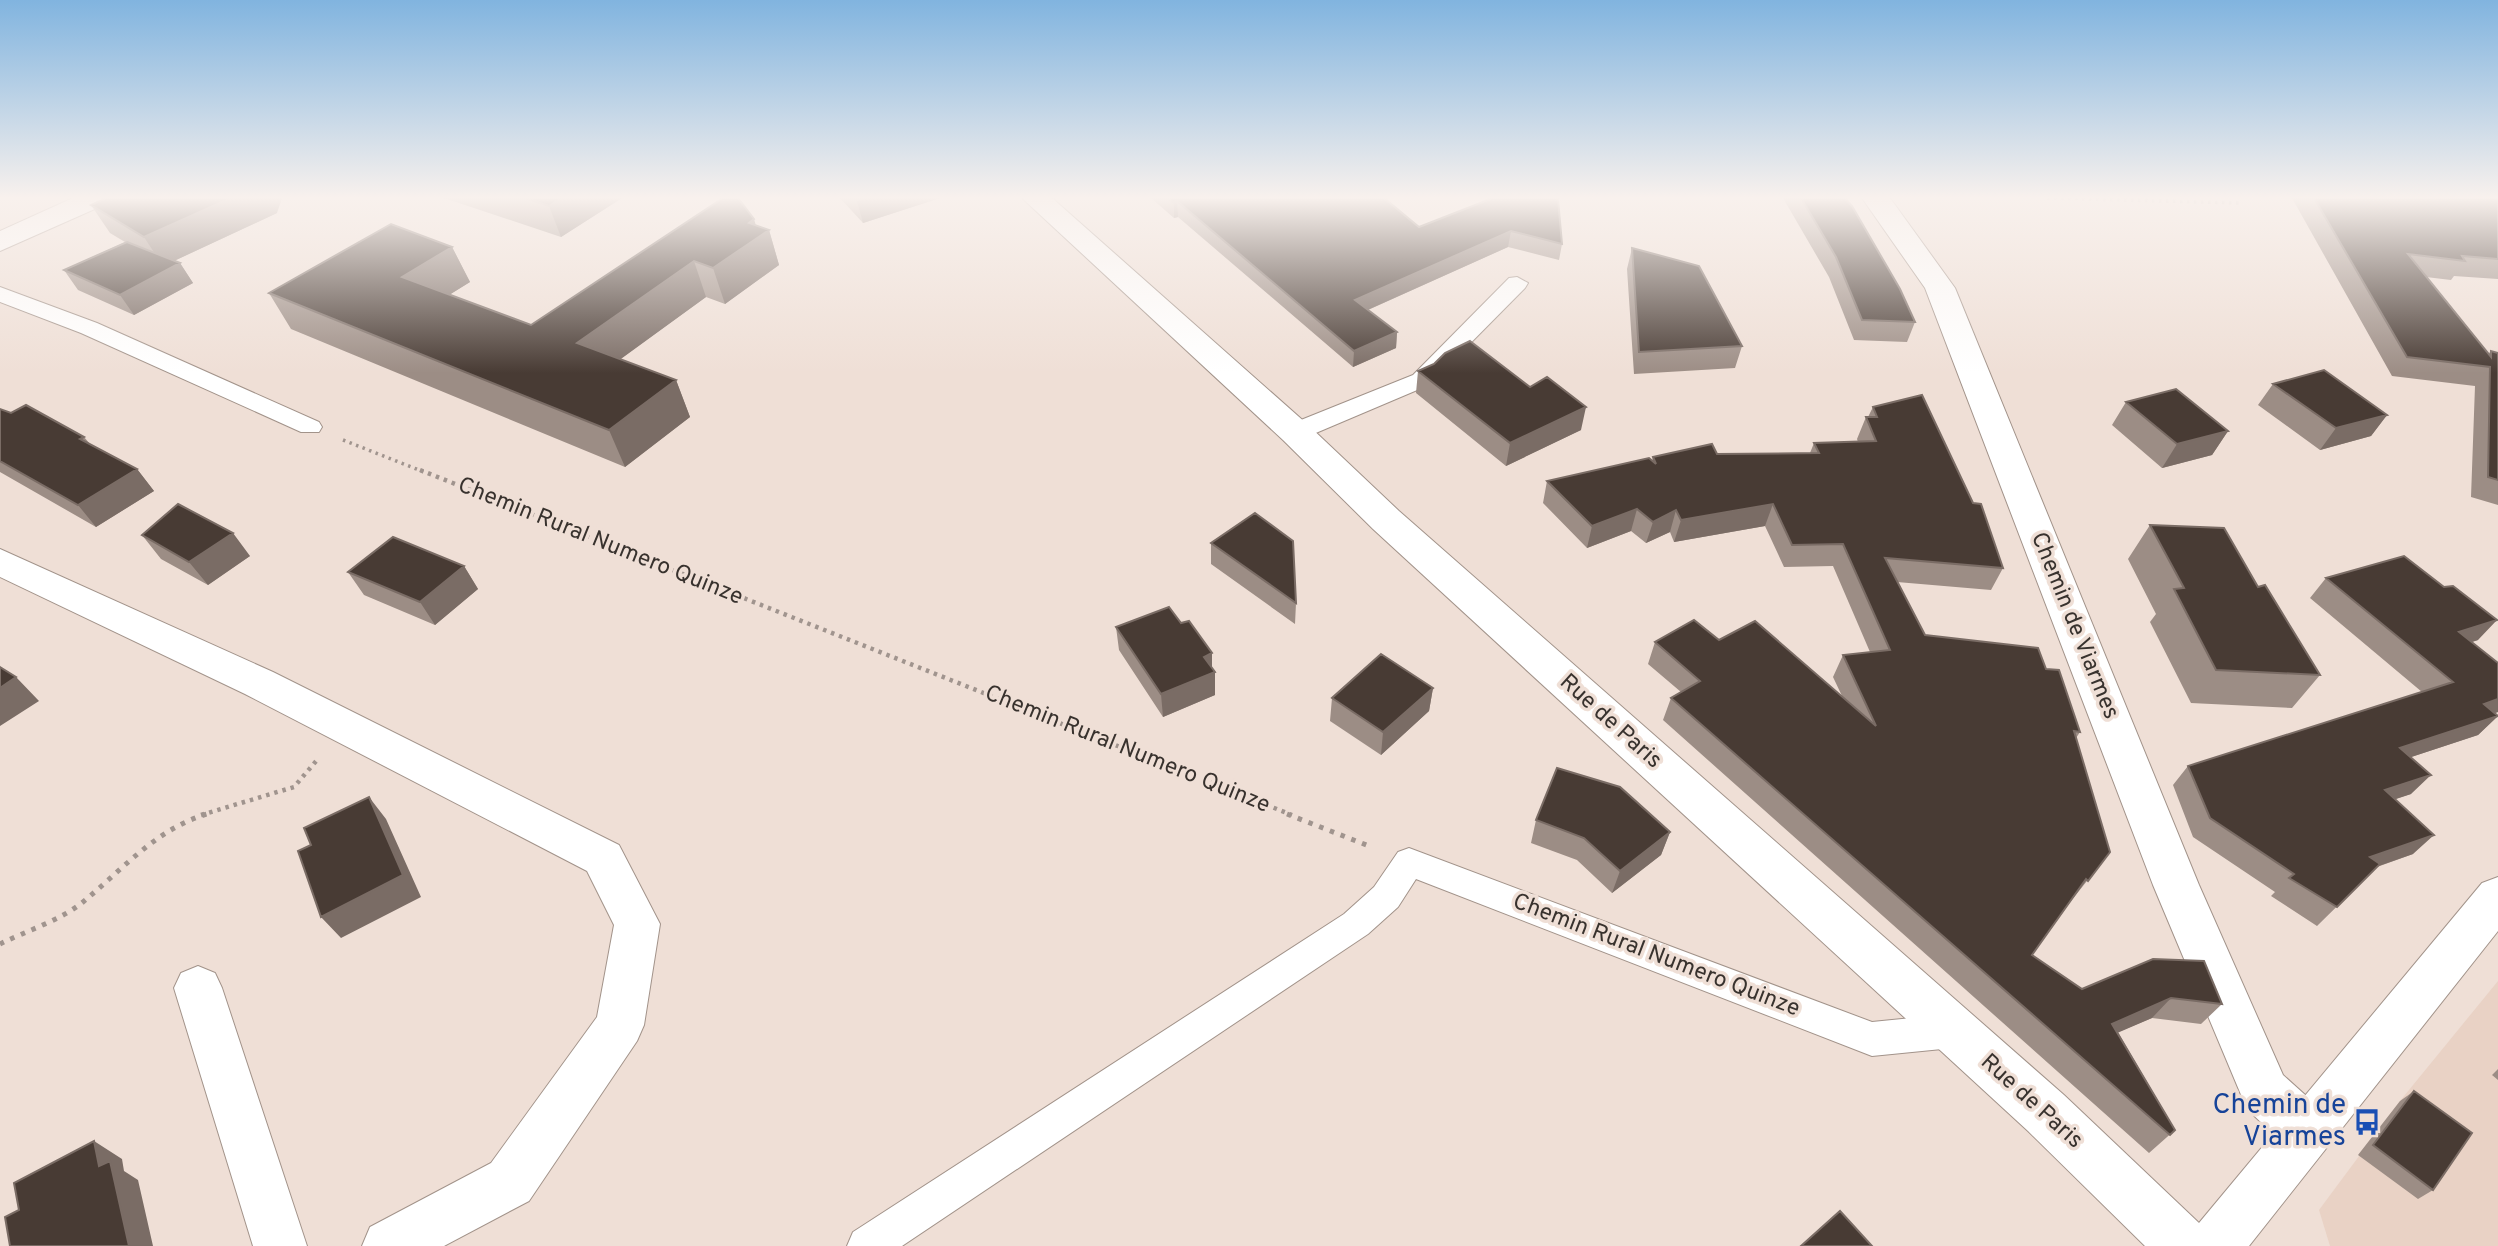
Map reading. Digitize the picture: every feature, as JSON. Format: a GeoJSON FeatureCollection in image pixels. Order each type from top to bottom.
{"type":"FeatureCollection","features":[{"type":"Feature","properties":{"kind":"street","name":"Rue de Paris"},"geometry":{"type":"LineString","coordinates":[[1100,256],[1295,432],[1386,520],[2046,1113],[2184,1246]]}},
{"type":"Feature","properties":{"kind":"street","name":"Chemin de Viarmes"},"geometry":{"type":"LineString","coordinates":[[1917,256],[1940,288],[2176,885],[2265,1092],[2305,1129]]}},
{"type":"Feature","properties":{"kind":"street"},"geometry":{"type":"LineString","coordinates":[[9,576],[259,683],[603,858],[637,923],[621,1025],[510,1182],[389,1246]]}},
{"type":"Feature","properties":{"kind":"street"},"geometry":{"type":"LineString","coordinates":[[2222,1246],[2221,1235],[2305,1129],[2498,897]]}},
{"type":"Feature","properties":{"kind":"street"},"geometry":{"type":"LineString","coordinates":[[198,988],[280,1246]]}},
{"type":"Feature","properties":{"kind":"lane"},"geometry":{"type":"LineString","coordinates":[[1295,432],[1421,380],[1517,283]]}},
{"type":"Feature","properties":{"kind":"lane"},"geometry":{"type":"LineString","coordinates":[[0,294],[89,328],[310,427]]}},
{"type":"Feature","properties":{"kind":"lane"},"geometry":{"type":"LineString","coordinates":[[867,1246],[1356,924],[1386,897],[1409,862]]}},
{"type":"Feature","properties":{"kind":"lane","name":"Chemin Rural Numero Quinze"},"geometry":{"type":"LineString","coordinates":[[1409,862],[1872,1039],[1952,1031]]}},
{"type":"Feature","properties":{"kind":"path","name":"Chemin Rural Numero Quinze"},"geometry":{"type":"LineString","coordinates":[[310,427],[1409,862]]}},
{"type":"Feature","properties":{"kind":"path"},"geometry":{"type":"LineString","coordinates":[[0,944],[80,904],[130,858],[189,819],[294,787],[345,727]]}},
{"type":"Feature","properties":{"kind":"shaded area"},"geometry":{"type":"Polygon","coordinates":[[[2498,981],[2498,1246],[2330,1246],[2319,1210],[2400,1101],[2498,981]]]}},
{"type":"Feature","properties":{"kind":"building"},"geometry":{"type":"Polygon","coordinates":[[[95,256],[163,256],[180,263],[120,295],[64,270],[95,256]]]}},
{"type":"Feature","properties":{"kind":"building"},"geometry":{"type":"Polygon","coordinates":[[[334,256],[437,256],[402,277],[531,325],[635,256],[730,256],[713,268],[694,261],[577,343],[676,380],[609,430],[269,293],[334,256]]]}},
{"type":"Feature","properties":{"kind":"building"},"geometry":{"type":"Polygon","coordinates":[[[1242,256],[1454,256],[1355,300],[1397,332],[1354,351],[1242,256]]]}},
{"type":"Feature","properties":{"kind":"building"},"geometry":{"type":"Polygon","coordinates":[[[1633,256],[1662,256],[1699,266],[1742,346],[1639,352],[1633,256]]]}},
{"type":"Feature","properties":{"kind":"building"},"geometry":{"type":"Polygon","coordinates":[[[1881,256],[1915,322],[1862,320],[1836,257],[1881,256]]]}},
{"type":"Feature","properties":{"kind":"building"},"geometry":{"type":"Polygon","coordinates":[[[2348,256],[2410,256],[2491,357],[2491,351],[2498,353],[2498,480],[2488,477],[2490,367],[2407,357],[2348,256]]]}},
{"type":"Feature","properties":{"kind":"building"},"geometry":{"type":"Polygon","coordinates":[[[2425,256],[2462,256],[2465,261],[2425,256]]]}},
{"type":"Feature","properties":{"kind":"building"},"geometry":{"type":"Polygon","coordinates":[[[2464,256],[2498,256],[2498,259],[2464,256]]]}},
{"type":"Feature","properties":{"kind":"building"},"geometry":{"type":"Polygon","coordinates":[[[1470,341],[1530,387],[1547,377],[1586,407],[1510,443],[1418,371],[1470,341]]]}},
{"type":"Feature","properties":{"kind":"building"},"geometry":{"type":"Polygon","coordinates":[[[2324,370],[2387,415],[2336,428],[2273,384],[2324,370]]]}},
{"type":"Feature","properties":{"kind":"building"},"geometry":{"type":"Polygon","coordinates":[[[2176,389],[2228,431],[2177,444],[2126,402],[2176,389]]]}},
{"type":"Feature","properties":{"kind":"building"},"geometry":{"type":"Polygon","coordinates":[[[1922,395],[1973,503],[1981,504],[2003,568],[1885,558],[1925,635],[2038,648],[2046,669],[2059,670],[2080,732],[2074,731],[2110,852],[2088,881],[2086,879],[2032,955],[2082,989],[2153,959],[2204,961],[2222,1004],[2171,998],[2112,1024],[2175,1130],[2170,1135],[1671,698],[1700,681],[1655,642],[1694,620],[1719,640],[1755,621],[1876,726],[1843,655],[1890,650],[1843,544],[1792,545],[1773,504],[1681,520],[1676,510],[1653,522],[1637,509],[1592,526],[1547,481],[1649,458],[1656,464],[1653,457],[1712,444],[1717,454],[1819,453],[1814,443],[1876,441],[1866,417],[1877,417],[1873,407],[1922,395]]]}},
{"type":"Feature","properties":{"kind":"building"},"geometry":{"type":"Polygon","coordinates":[[[26,405],[84,437],[80,439],[137,469],[78,505],[0,461],[0,409],[11,413],[26,405]]]}},
{"type":"Feature","properties":{"kind":"building"},"geometry":{"type":"Polygon","coordinates":[[[178,504],[233,533],[189,562],[142,535],[178,504]]]}},
{"type":"Feature","properties":{"kind":"building"},"geometry":{"type":"Polygon","coordinates":[[[1255,513],[1293,541],[1296,603],[1211,543],[1255,513]]]}},
{"type":"Feature","properties":{"kind":"building"},"geometry":{"type":"Polygon","coordinates":[[[2150,525],[2224,528],[2258,587],[2265,585],[2320,675],[2216,670],[2174,589],[2184,588],[2150,525]]]}},
{"type":"Feature","properties":{"kind":"building"},"geometry":{"type":"Polygon","coordinates":[[[393,537],[464,566],[420,602],[348,572],[393,537]]]}},
{"type":"Feature","properties":{"kind":"building"},"geometry":{"type":"Polygon","coordinates":[[[2404,556],[2444,587],[2453,586],[2497,620],[2459,632],[2498,663],[2498,699],[2484,704],[2498,716],[2400,748],[2431,775],[2385,790],[2434,835],[2370,857],[2380,864],[2337,907],[2289,878],[2294,874],[2210,818],[2188,766],[2453,682],[2326,578],[2404,556]]]}},
{"type":"Feature","properties":{"kind":"building"},"geometry":{"type":"Polygon","coordinates":[[[1169,607],[1181,623],[1189,621],[1212,653],[1204,657],[1215,672],[1161,694],[1116,627],[1169,607]]]}},
{"type":"Feature","properties":{"kind":"building"},"geometry":{"type":"Polygon","coordinates":[[[1381,654],[1433,688],[1383,732],[1332,698],[1381,654]]]}},
{"type":"Feature","properties":{"kind":"building"},"geometry":{"type":"Polygon","coordinates":[[[0,667],[16,677],[0,688],[0,667]]]}},
{"type":"Feature","properties":{"kind":"building"},"geometry":{"type":"Polygon","coordinates":[[[1557,768],[1620,787],[1670,832],[1620,871],[1584,838],[1536,820],[1557,768]]]}},
{"type":"Feature","properties":{"kind":"building"},"geometry":{"type":"Polygon","coordinates":[[[369,797],[403,875],[321,917],[298,851],[311,845],[304,828],[369,797]]]}},
{"type":"Feature","properties":{"kind":"building"},"geometry":{"type":"Polygon","coordinates":[[[2414,1091],[2472,1133],[2433,1190],[2373,1145],[2414,1091]]]}},
{"type":"Feature","properties":{"kind":"building"},"geometry":{"type":"Polygon","coordinates":[[[94,1141],[99,1166],[110,1161],[129,1246],[10,1246],[5,1217],[19,1210],[14,1183],[94,1141]]]}},
{"type":"Feature","properties":{"kind":"building"},"geometry":{"type":"Polygon","coordinates":[[[1840,1211],[1872,1246],[1801,1246],[1840,1211]]]}},
{"type":"Feature","properties":{"kind":"place","name":"Chemin de Viarmes"},"geometry":{"type":"Point","coordinates":[2367,1122]}}]}
